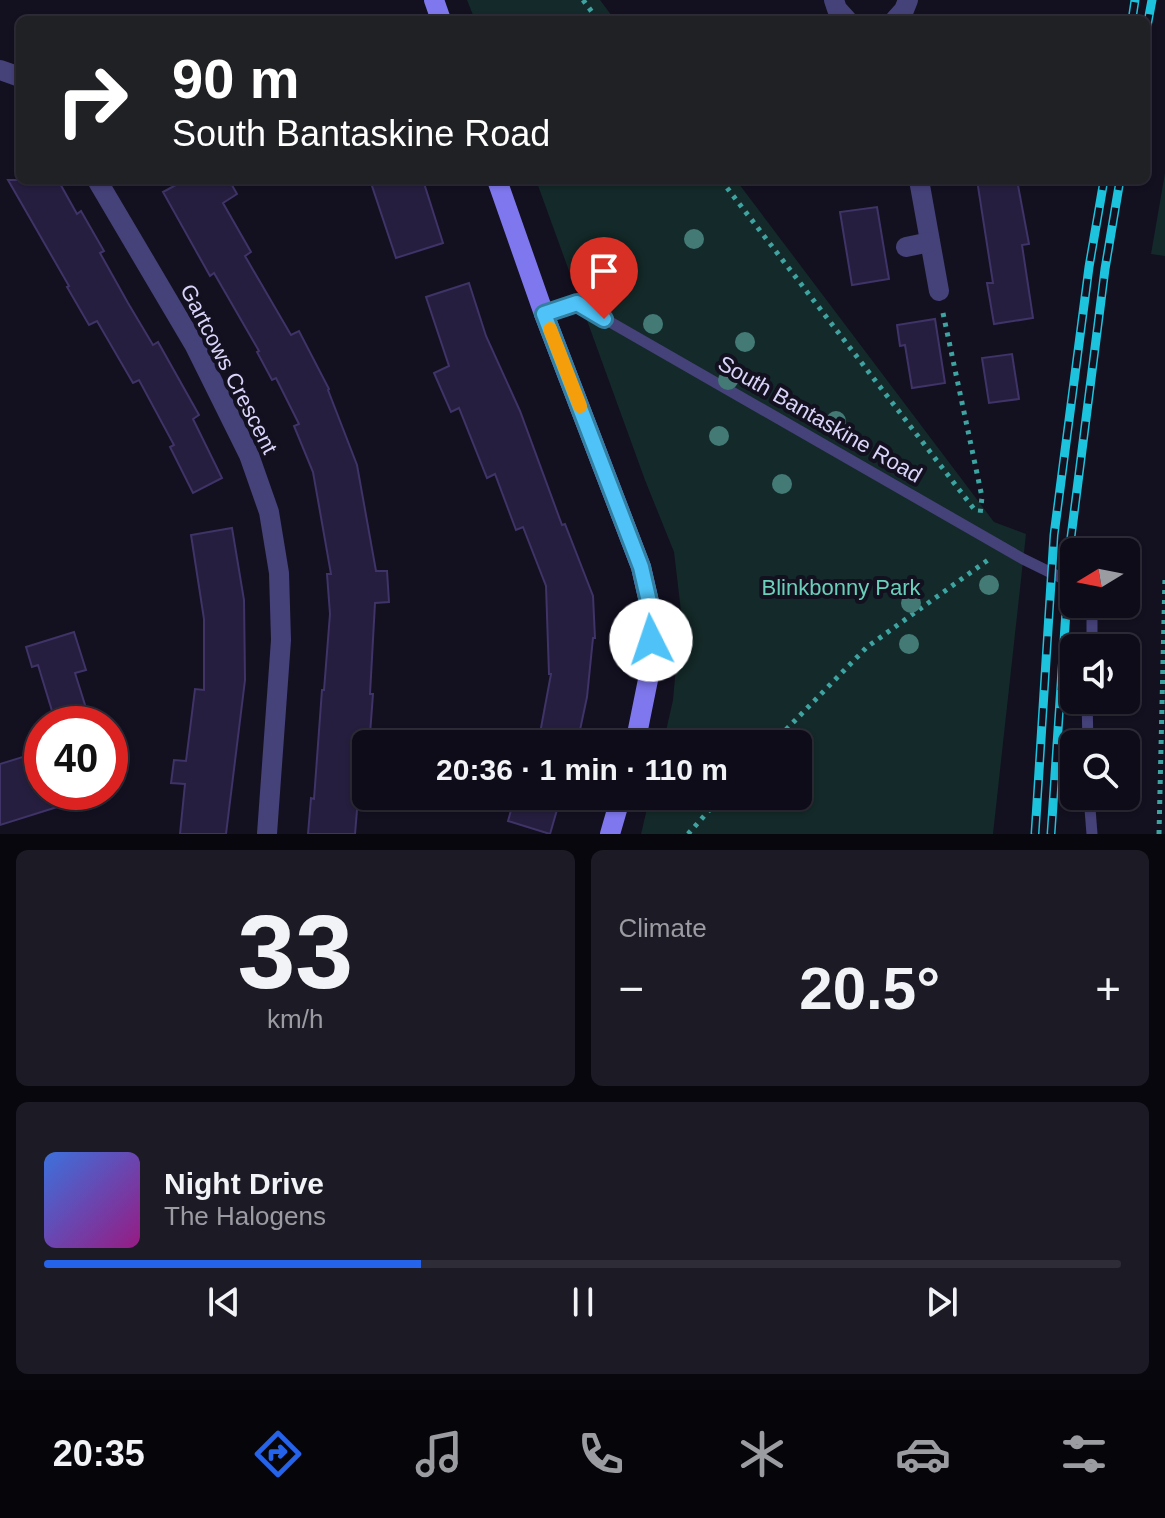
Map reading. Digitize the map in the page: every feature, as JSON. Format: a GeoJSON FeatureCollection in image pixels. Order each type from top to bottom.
{"type":"FeatureCollection","features":[{"type":"Feature","properties":{"kind":"street","name":"Gartcows Crescent"},"geometry":{"type":"LineString","coordinates":[[99,184],[195,346],[249,455],[269,512],[279,573],[281,640],[267,834]]}},
{"type":"Feature","properties":{"kind":"street"},"geometry":{"type":"LineString","coordinates":[[498,184],[544,314],[641,567],[652,615],[651,665],[638,730]]}},
{"type":"Feature","properties":{"kind":"street"},"geometry":{"type":"LineString","coordinates":[[920,184],[939,291]]}},
{"type":"Feature","properties":{"kind":"street"},"geometry":{"type":"LineString","coordinates":[[906,247],[930,242]]}},
{"type":"Feature","properties":{"kind":"street"},"geometry":{"type":"LineString","coordinates":[[610,834],[617,810]]}},
{"type":"Feature","properties":{"kind":"lane","name":"South Bantaskine Road"},"geometry":{"type":"LineString","coordinates":[[544,314],[577,303],[1023,559],[1060,577]]}},
{"type":"Feature","properties":{"kind":"lane"},"geometry":{"type":"LineString","coordinates":[[1090,810],[1092,834]]}},
{"type":"Feature","properties":{"kind":"path"},"geometry":{"type":"LineString","coordinates":[[724,184],[1005,548],[867,647],[786,730]]}},
{"type":"Feature","properties":{"kind":"path"},"geometry":{"type":"LineString","coordinates":[[939,291],[982,497],[980,516]]}},
{"type":"Feature","properties":{"kind":"path"},"geometry":{"type":"LineString","coordinates":[[1159,834],[1165,576]]}},
{"type":"Feature","properties":{"kind":"path"},"geometry":{"type":"LineString","coordinates":[[688,834],[709,810]]}},
{"type":"Feature","properties":{"kind":"green space"},"geometry":{"type":"Polygon","coordinates":[[[467,0],[600,0],[612,16],[473,16],[467,0]]]}},
{"type":"Feature","properties":{"kind":"green space"},"geometry":{"type":"Polygon","coordinates":[[[1165,173],[1165,256],[1151,254],[1165,173]]]}},
{"type":"Feature","properties":{"kind":"green space","name":"Blinkbonny Park"},"geometry":{"type":"Polygon","coordinates":[[[537,184],[739,184],[994,522],[1026,534],[993,834],[641,834],[647,810],[812,810],[812,730],[666,730],[673,700],[681,611],[674,552],[537,184]]]}},
{"type":"Feature","properties":{"kind":"building"},"geometry":{"type":"Polygon","coordinates":[[[8,180],[16,180],[16,184],[60,184],[77,214],[81,211],[128,303],[153,345],[158,342],[199,415],[193,419],[222,478],[193,493],[170,447],[174,445],[139,380],[133,383],[97,321],[89,325],[8,180]]]}},
{"type":"Feature","properties":{"kind":"building"},"geometry":{"type":"Polygon","coordinates":[[[178,184],[231,184],[237,194],[223,203],[251,252],[245,256],[291,335],[299,331],[329,389],[357,465],[376,571],[387,571],[389,602],[375,603],[370,730],[352,730],[352,810],[357,810],[355,834],[308,834],[311,798],[314,799],[330,614],[327,574],[331,574],[313,472],[294,426],[299,424],[276,378],[272,380],[214,273],[210,276],[163,192],[178,184]]]}},
{"type":"Feature","properties":{"kind":"building"},"geometry":{"type":"Polygon","coordinates":[[[371,184],[424,184],[443,243],[396,258],[371,184]]]}},
{"type":"Feature","properties":{"kind":"building"},"geometry":{"type":"Polygon","coordinates":[[[978,184],[1018,184],[1029,244],[1022,245],[1033,318],[994,324],[987,283],[993,283],[978,184]]]}},
{"type":"Feature","properties":{"kind":"building"},"geometry":{"type":"Polygon","coordinates":[[[877,207],[889,279],[852,285],[840,212],[877,207]]]}},
{"type":"Feature","properties":{"kind":"building"},"geometry":{"type":"Polygon","coordinates":[[[469,283],[486,336],[520,411],[562,525],[565,524],[593,596],[595,638],[580,730],[541,730],[551,674],[546,586],[523,527],[516,530],[495,474],[487,478],[459,408],[451,412],[434,373],[449,366],[426,297],[469,283]]]}},
{"type":"Feature","properties":{"kind":"building"},"geometry":{"type":"Polygon","coordinates":[[[935,319],[945,383],[912,388],[905,345],[900,346],[897,325],[935,319]]]}},
{"type":"Feature","properties":{"kind":"building"},"geometry":{"type":"Polygon","coordinates":[[[1012,354],[1019,399],[989,403],[982,358],[1012,354]]]}},
{"type":"Feature","properties":{"kind":"building"},"geometry":{"type":"Polygon","coordinates":[[[232,528],[244,600],[245,680],[226,834],[180,834],[185,784],[171,783],[174,760],[186,761],[195,689],[204,690],[204,619],[191,535],[232,528]]]}},
{"type":"Feature","properties":{"kind":"building"},"geometry":{"type":"Polygon","coordinates":[[[74,632],[86,670],[75,673],[85,706],[51,706],[38,665],[32,667],[26,647],[74,632]]]}},
{"type":"Feature","properties":{"kind":"building"},"geometry":{"type":"Polygon","coordinates":[[[24,757],[24,810],[48,810],[0,825],[0,764],[24,757]]]}},
{"type":"Feature","properties":{"kind":"building"},"geometry":{"type":"Polygon","coordinates":[[[511,810],[557,810],[550,834],[508,821],[511,810]]]}},
{"type":"Feature","properties":{"kind":"railway"},"geometry":{"type":"LineString","coordinates":[[1133,16],[1135,0]]}},
{"type":"Feature","properties":{"kind":"railway"},"geometry":{"type":"LineString","coordinates":[[1149,16],[1152,0]]}},
{"type":"Feature","properties":{"kind":"railway"},"geometry":{"type":"LineString","coordinates":[[1035,834],[1054,535],[1089,267],[1103,184]]}},
{"type":"Feature","properties":{"kind":"railway"},"geometry":{"type":"LineString","coordinates":[[1051,834],[1071,537],[1105,269],[1119,184]]}},
{"type":"Feature","properties":{"kind":"slow traffic"},"geometry":{"type":"LineString","coordinates":[[550,329],[580,406]]}},
{"type":"Feature","properties":{"kind":"route"},"geometry":{"type":"LineString","coordinates":[[604,319],[577,303],[544,314],[641,567],[652,615],[651,640]]}}]}
